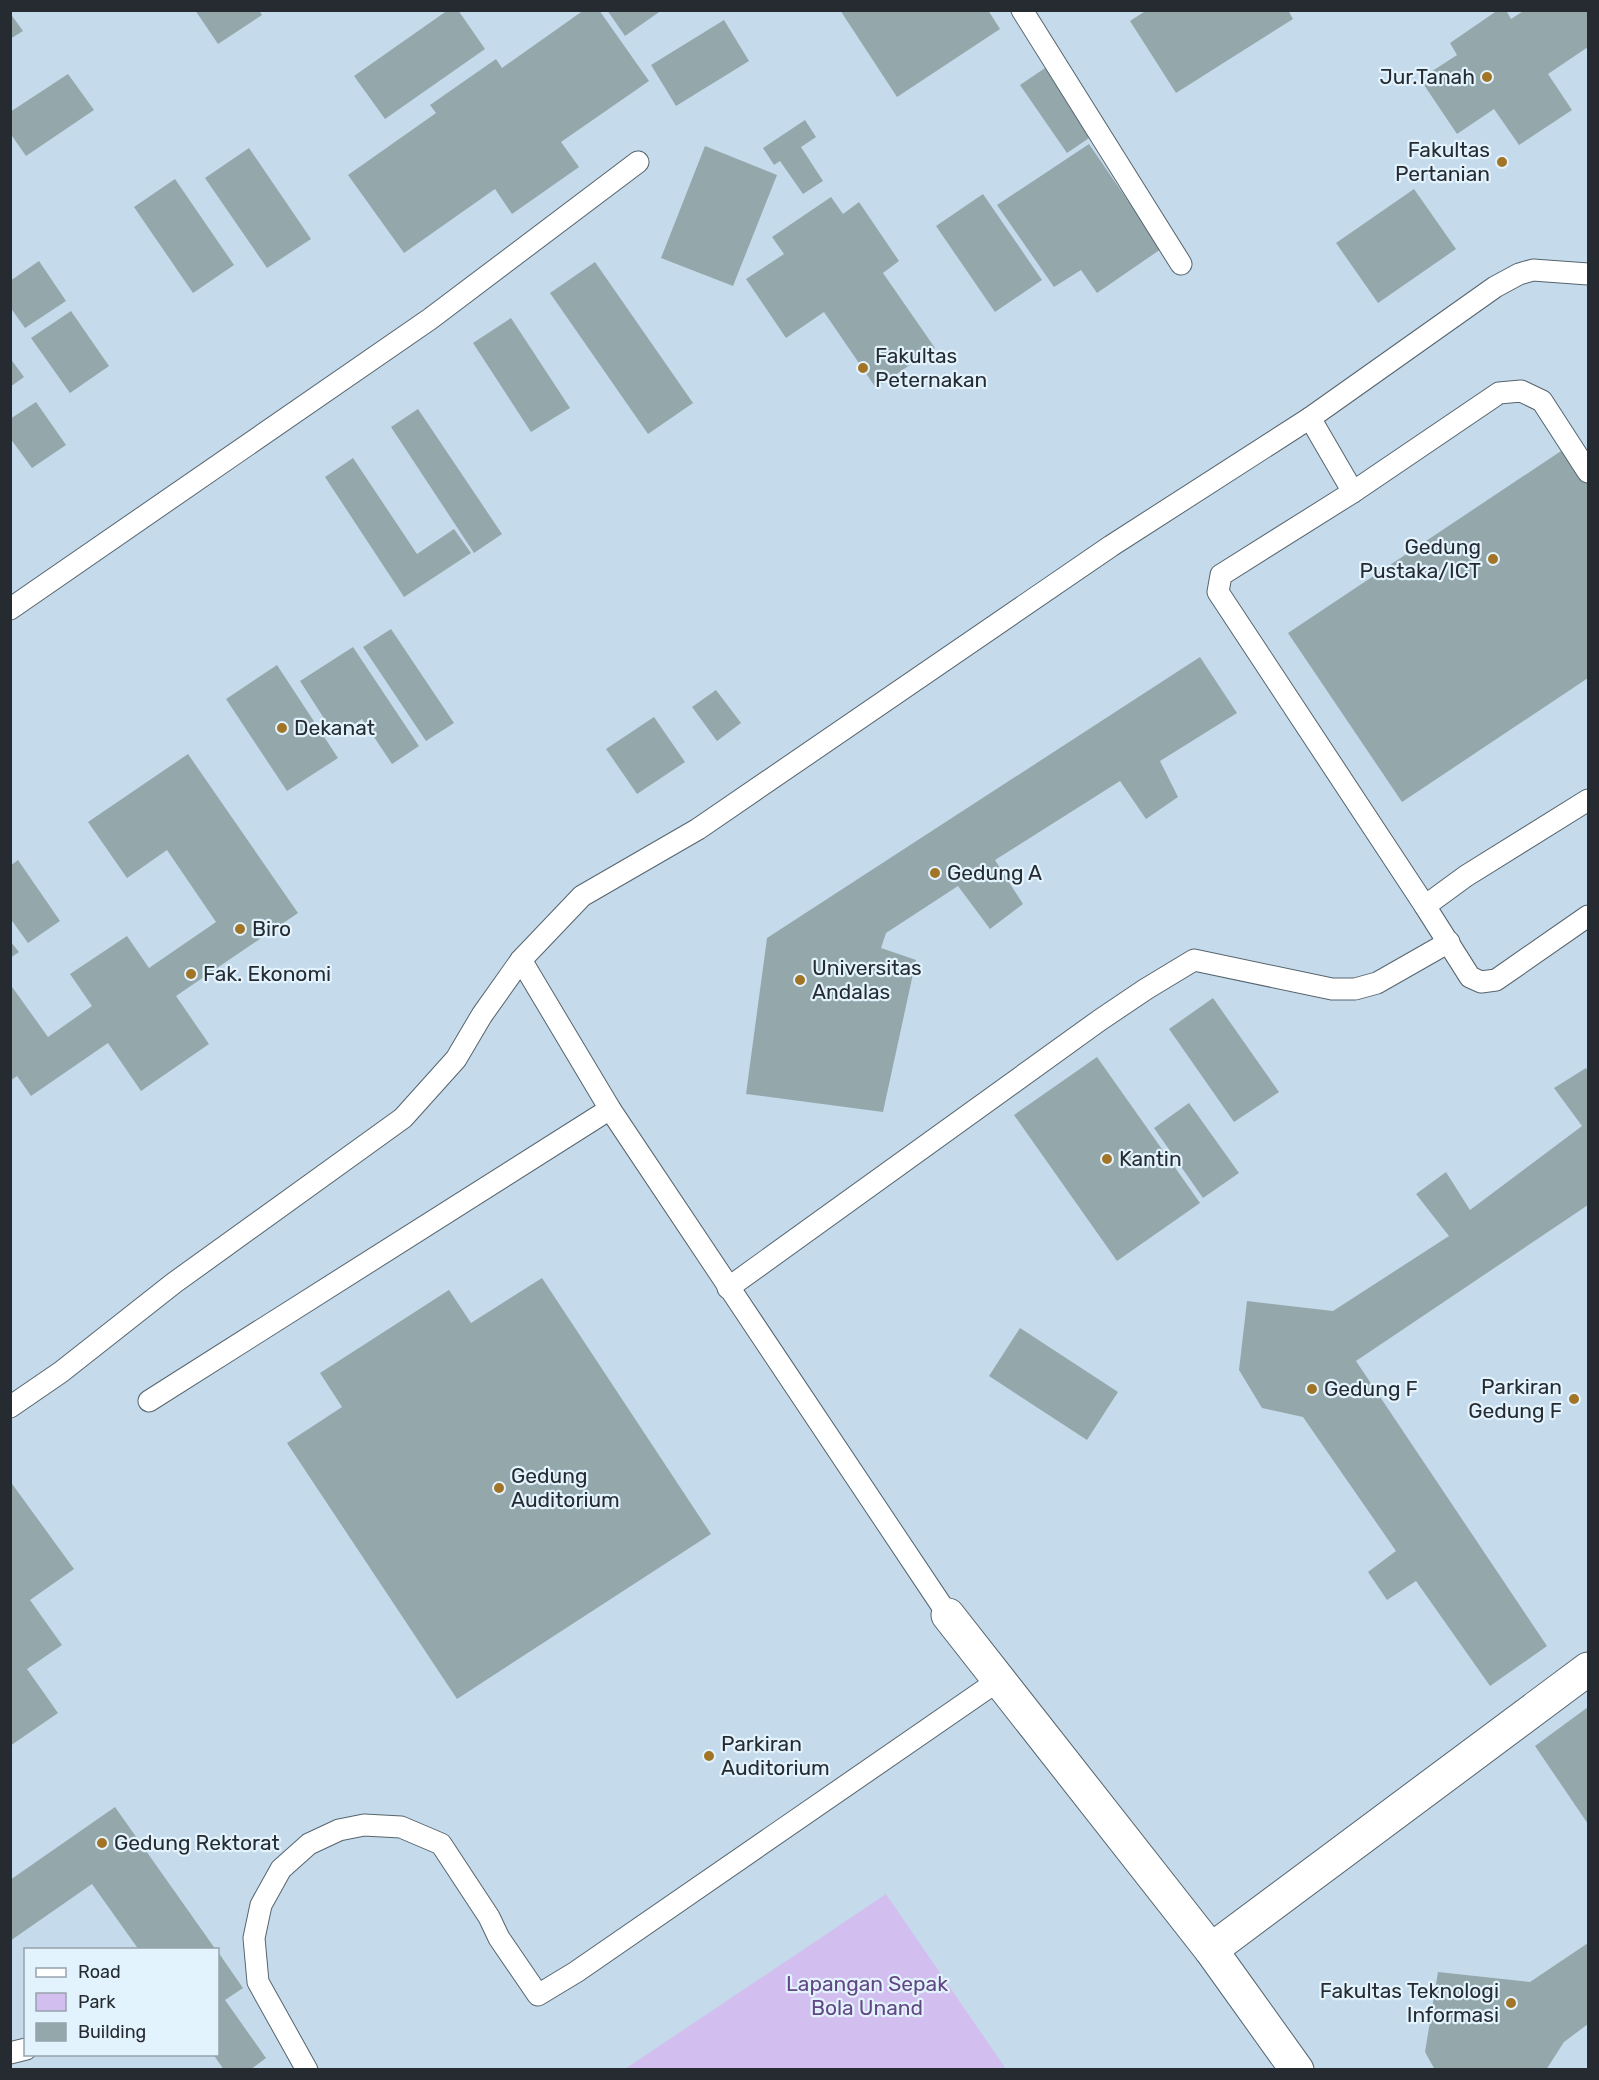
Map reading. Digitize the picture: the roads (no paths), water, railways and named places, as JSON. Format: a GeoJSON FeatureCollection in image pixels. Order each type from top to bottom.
{"type":"FeatureCollection","features":[{"type":"Feature","properties":{"kind":"street"},"geometry":{"type":"LineString","coordinates":[[948,1615],[1211,1950],[1297,2070]]}},
{"type":"Feature","properties":{"kind":"street"},"geometry":{"type":"LineString","coordinates":[[1211,1950],[1588,1669]]}},
{"type":"Feature","properties":{"kind":"lane"},"geometry":{"type":"LineString","coordinates":[[1022,10],[1181,264]]}},
{"type":"Feature","properties":{"kind":"lane"},"geometry":{"type":"LineString","coordinates":[[10,609],[430,319],[638,162]]}},
{"type":"Feature","properties":{"kind":"lane"},"geometry":{"type":"LineString","coordinates":[[10,1407],[61,1372],[174,1283],[404,1118],[456,1059],[482,1016],[521,960],[582,896],[698,829],[1111,546],[1310,418],[1495,287],[1518,274],[1533,270],[1588,274]]}},
{"type":"Feature","properties":{"kind":"lane"},"geometry":{"type":"LineString","coordinates":[[1588,472],[1542,401],[1521,392],[1499,393],[1353,492],[1221,575],[1218,592],[1470,977],[1481,982],[1496,980],[1588,916]]}},
{"type":"Feature","properties":{"kind":"lane"},"geometry":{"type":"LineString","coordinates":[[1310,418],[1353,492]]}},
{"type":"Feature","properties":{"kind":"lane"},"geometry":{"type":"LineString","coordinates":[[1425,906],[1466,876],[1588,800]]}},
{"type":"Feature","properties":{"kind":"lane"},"geometry":{"type":"LineString","coordinates":[[728,1288],[1100,1020],[1194,960],[1332,989],[1355,989],[1377,983],[1449,942]]}},
{"type":"Feature","properties":{"kind":"lane"},"geometry":{"type":"LineString","coordinates":[[521,960],[610,1109],[948,1615]]}},
{"type":"Feature","properties":{"kind":"lane"},"geometry":{"type":"LineString","coordinates":[[149,1401],[610,1109]]}},
{"type":"Feature","properties":{"kind":"lane"},"geometry":{"type":"LineString","coordinates":[[307,2070],[258,1982],[254,1938],[261,1905],[281,1869],[309,1844],[339,1830],[364,1825],[401,1827],[441,1844],[489,1917],[499,1938],[538,1995],[596,1958],[999,1680]]}},
{"type":"Feature","properties":{"kind":"place","name":"Jur.Tanah"},"geometry":{"type":"Point","coordinates":[1487,77]}},
{"type":"Feature","properties":{"kind":"place","name":"Fakultas Pertanian"},"geometry":{"type":"Point","coordinates":[1502,162]}},
{"type":"Feature","properties":{"kind":"place","name":"Fakultas Peternakan"},"geometry":{"type":"Point","coordinates":[863,368]}},
{"type":"Feature","properties":{"kind":"place","name":"Gedung Pustaka/ICT"},"geometry":{"type":"Point","coordinates":[1493,559]}},
{"type":"Feature","properties":{"kind":"place","name":"Dekanat"},"geometry":{"type":"Point","coordinates":[282,728]}},
{"type":"Feature","properties":{"kind":"place","name":"Gedung A"},"geometry":{"type":"Point","coordinates":[935,873]}},
{"type":"Feature","properties":{"kind":"place","name":"Biro"},"geometry":{"type":"Point","coordinates":[240,929]}},
{"type":"Feature","properties":{"kind":"place","name":"Fak. Ekonomi"},"geometry":{"type":"Point","coordinates":[191,974]}},
{"type":"Feature","properties":{"kind":"place","name":"Universitas Andalas"},"geometry":{"type":"Point","coordinates":[800,980]}},
{"type":"Feature","properties":{"kind":"place","name":"Kantin"},"geometry":{"type":"Point","coordinates":[1107,1159]}},
{"type":"Feature","properties":{"kind":"place","name":"Gedung F"},"geometry":{"type":"Point","coordinates":[1312,1389]}},
{"type":"Feature","properties":{"kind":"place","name":"Parkiran Gedung F"},"geometry":{"type":"Point","coordinates":[1574,1399]}},
{"type":"Feature","properties":{"kind":"place","name":"Gedung Auditorium"},"geometry":{"type":"Point","coordinates":[499,1488]}},
{"type":"Feature","properties":{"kind":"place","name":"Parkiran Auditorium"},"geometry":{"type":"Point","coordinates":[709,1756]}},
{"type":"Feature","properties":{"kind":"place","name":"Gedung Rektorat"},"geometry":{"type":"Point","coordinates":[102,1843]}},
{"type":"Feature","properties":{"kind":"place","name":"Fakultas Teknologi Informasi"},"geometry":{"type":"Point","coordinates":[1511,2003]}},
{"type":"Feature","properties":{"kind":"park label","name":"Lapangan Sepak Bola Unand"},"geometry":{"type":"Point","coordinates":[867,1996]}}]}
